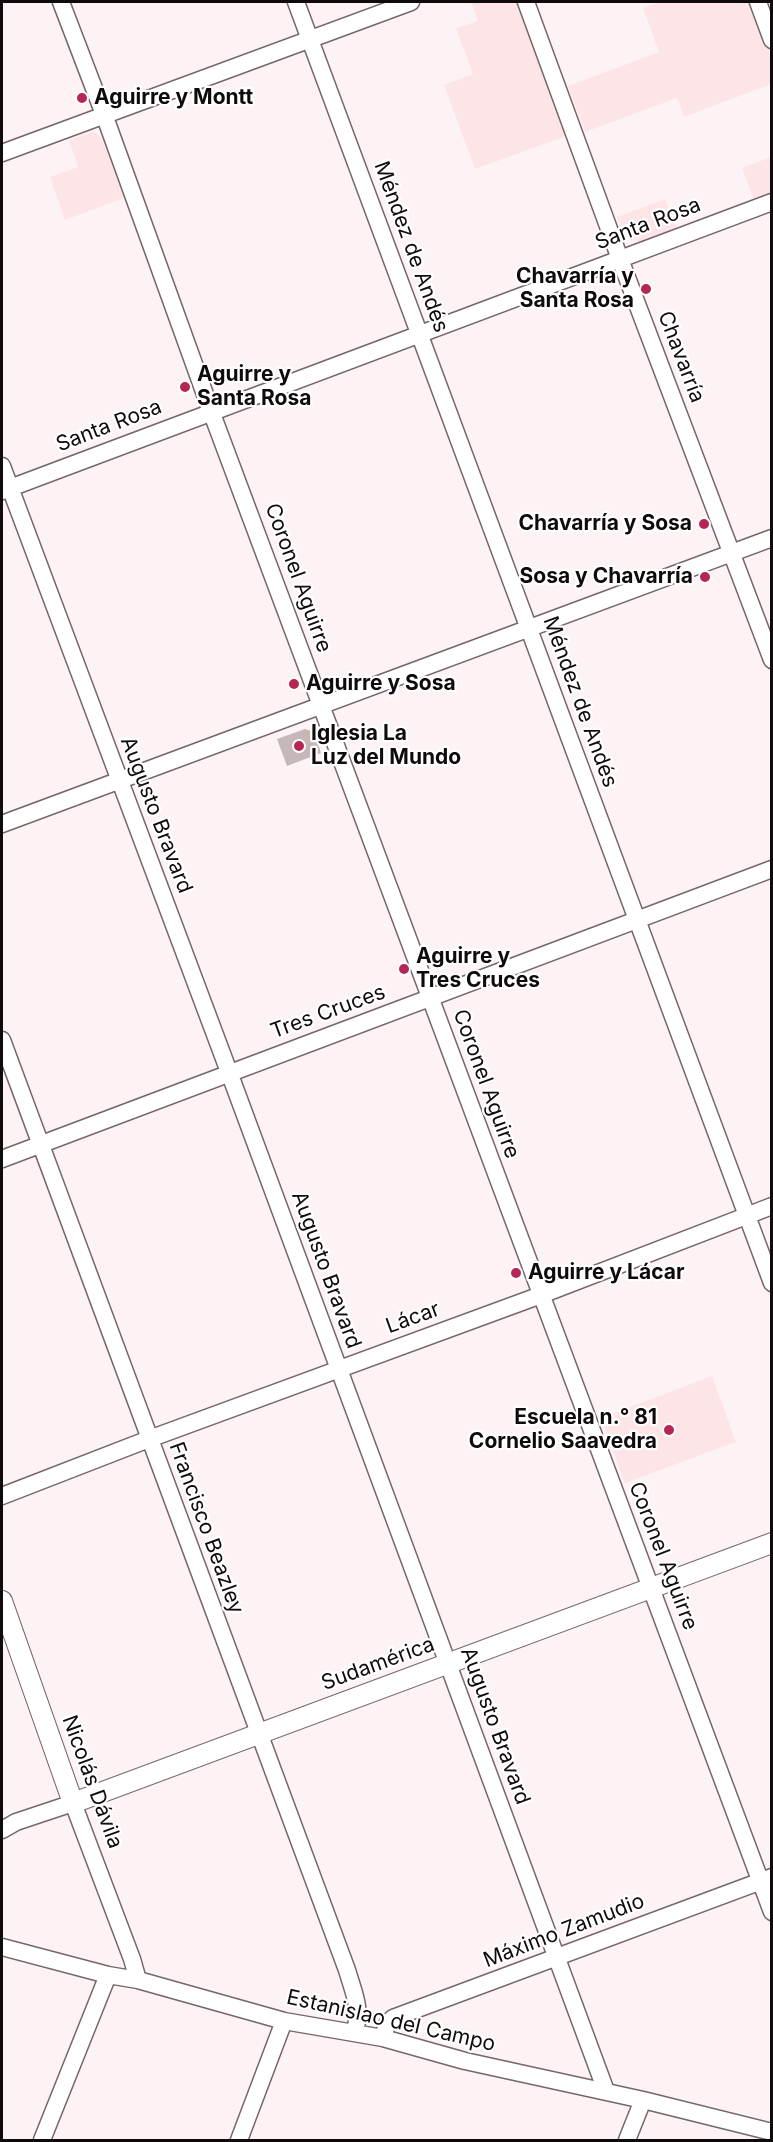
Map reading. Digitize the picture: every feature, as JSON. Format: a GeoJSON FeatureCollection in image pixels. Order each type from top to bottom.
{"type":"FeatureCollection","features":[{"type":"Feature","properties":{"kind":"street","name":"Coronel Aguirre"},"geometry":{"type":"LineString","coordinates":[[61,2],[211,411],[651,1588],[766,1879],[771,1912]]}},
{"type":"Feature","properties":{"kind":"street","name":"Méndez de Andés"},"geometry":{"type":"LineString","coordinates":[[296,2],[771,1284]]}},
{"type":"Feature","properties":{"kind":"street"},"geometry":{"type":"LineString","coordinates":[[2,153],[105,117],[411,2]]}},
{"type":"Feature","properties":{"kind":"street","name":"Chavarría"},"geometry":{"type":"LineString","coordinates":[[526,2],[771,660]]}},
{"type":"Feature","properties":{"kind":"street"},"geometry":{"type":"LineString","coordinates":[[758,2],[771,40]]}},
{"type":"Feature","properties":{"kind":"street","name":"Santa Rosa"},"geometry":{"type":"LineString","coordinates":[[6,489],[771,202]]}},
{"type":"Feature","properties":{"kind":"street","name":"Augusto Bravard"},"geometry":{"type":"LineString","coordinates":[[2,466],[6,489],[229,1072],[606,2091]]}},
{"type":"Feature","properties":{"kind":"street"},"geometry":{"type":"LineString","coordinates":[[2,824],[771,538]]}},
{"type":"Feature","properties":{"kind":"street","name":"Tres Cruces"},"geometry":{"type":"LineString","coordinates":[[2,1159],[771,869]]}},
{"type":"Feature","properties":{"kind":"street","name":"Francisco Beazley"},"geometry":{"type":"LineString","coordinates":[[2,1040],[347,1970],[358,2006],[359,2021],[354,2032]]}},
{"type":"Feature","properties":{"kind":"street","name":"Lácar"},"geometry":{"type":"LineString","coordinates":[[2,1496],[339,1368],[541,1295],[771,1206]]}},
{"type":"Feature","properties":{"kind":"street","name":"Sudamérica"},"geometry":{"type":"LineString","coordinates":[[2,1830],[16,1822],[73,1803],[771,1543]]}},
{"type":"Feature","properties":{"kind":"street","name":"Nicolás Dávila"},"geometry":{"type":"LineString","coordinates":[[2,1601],[138,1980]]}},
{"type":"Feature","properties":{"kind":"street","name":"Máximo Zamudio"},"geometry":{"type":"LineString","coordinates":[[382,2038],[387,2024],[393,2018],[766,1879]]}},
{"type":"Feature","properties":{"kind":"street","name":"Estanislao del Campo"},"geometry":{"type":"LineString","coordinates":[[2,1947],[108,1975],[138,1980],[284,2021],[382,2038],[465,2061],[643,2100],[760,2134]]}},
{"type":"Feature","properties":{"kind":"street"},"geometry":{"type":"LineString","coordinates":[[42,2140],[108,1975]]}},
{"type":"Feature","properties":{"kind":"street"},"geometry":{"type":"LineString","coordinates":[[239,2140],[284,2021]]}},
{"type":"Feature","properties":{"kind":"street"},"geometry":{"type":"LineString","coordinates":[[627,2140],[643,2100]]}},
{"type":"Feature","properties":{"kind":"shaded area"},"geometry":{"type":"Polygon","coordinates":[[[471,2],[521,2],[569,135],[475,169],[444,85],[473,74],[456,28],[478,21],[471,2]]]}},
{"type":"Feature","properties":{"kind":"shaded area"},"geometry":{"type":"Polygon","coordinates":[[[662,2],[752,2],[771,55],[771,84],[684,117],[677,98],[585,132],[568,86],[659,52],[643,8],[662,2]]]}},
{"type":"Feature","properties":{"kind":"shaded area"},"geometry":{"type":"Polygon","coordinates":[[[93,132],[102,139],[124,198],[65,220],[50,177],[78,167],[69,140],[93,132]]]}},
{"type":"Feature","properties":{"kind":"shaded area"},"geometry":{"type":"Polygon","coordinates":[[[771,157],[771,193],[754,200],[742,168],[771,157]]]}},
{"type":"Feature","properties":{"kind":"shaded area"},"geometry":{"type":"Polygon","coordinates":[[[665,199],[677,228],[641,242],[627,237],[617,217],[665,199]]]}},
{"type":"Feature","properties":{"kind":"shaded area","name":"Escuela n.° 81 Cornelio Saavedra"},"geometry":{"type":"Polygon","coordinates":[[[712,1376],[736,1442],[625,1483],[601,1418],[712,1376]]]}},
{"type":"Feature","properties":{"kind":"building","name":"Iglesia La Luz del Mundo"},"geometry":{"type":"Polygon","coordinates":[[[305,729],[314,732],[321,753],[287,766],[277,739],[305,729]]]}},
{"type":"Feature","properties":{"kind":"place","name":"Aguirre y Montt"},"geometry":{"type":"Point","coordinates":[82,98]}},
{"type":"Feature","properties":{"kind":"place","name":"Chavarría y Santa Rosa"},"geometry":{"type":"Point","coordinates":[646,289]}},
{"type":"Feature","properties":{"kind":"place","name":"Aguirre y Santa Rosa"},"geometry":{"type":"Point","coordinates":[185,387]}},
{"type":"Feature","properties":{"kind":"place","name":"Chavarría y Sosa"},"geometry":{"type":"Point","coordinates":[704,524]}},
{"type":"Feature","properties":{"kind":"place","name":"Sosa y Chavarría"},"geometry":{"type":"Point","coordinates":[705,577]}},
{"type":"Feature","properties":{"kind":"place","name":"Aguirre y Sosa"},"geometry":{"type":"Point","coordinates":[294,684]}},
{"type":"Feature","properties":{"kind":"place","name":"Iglesia La Luz del Mundo"},"geometry":{"type":"Point","coordinates":[299,746]}},
{"type":"Feature","properties":{"kind":"place","name":"Aguirre y Tres Cruces"},"geometry":{"type":"Point","coordinates":[404,969]}},
{"type":"Feature","properties":{"kind":"place","name":"Aguirre y Lácar"},"geometry":{"type":"Point","coordinates":[516,1273]}},
{"type":"Feature","properties":{"kind":"place","name":"Escuela n.° 81 Cornelio Saavedra"},"geometry":{"type":"Point","coordinates":[669,1430]}}]}
